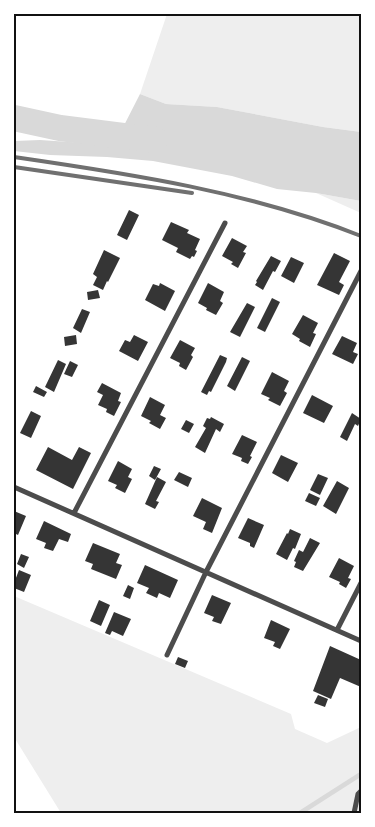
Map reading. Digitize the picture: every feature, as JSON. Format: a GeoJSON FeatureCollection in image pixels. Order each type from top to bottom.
{"type":"FeatureCollection","features":[{"type":"Feature","properties":{"kind":"street"},"geometry":{"type":"LineString","coordinates":[[74,513],[225,222]]}},
{"type":"Feature","properties":{"kind":"street"},"geometry":{"type":"LineString","coordinates":[[167,654],[206,572],[361,271]]}},
{"type":"Feature","properties":{"kind":"street"},"geometry":{"type":"LineString","coordinates":[[14,487],[361,641]]}},
{"type":"Feature","properties":{"kind":"street"},"geometry":{"type":"LineString","coordinates":[[337,630],[361,583]]}},
{"type":"Feature","properties":{"kind":"street"},"geometry":{"type":"LineString","coordinates":[[354,813],[358,794],[361,791]]}},
{"type":"Feature","properties":{"kind":"shaded area"},"geometry":{"type":"Polygon","coordinates":[[[167,14],[361,14],[361,132],[323,127],[217,107],[166,104],[140,94],[167,14]]]}},
{"type":"Feature","properties":{"kind":"shaded area"},"geometry":{"type":"Polygon","coordinates":[[[140,94],[166,104],[217,107],[323,127],[361,132],[361,201],[316,193],[277,189],[232,176],[153,161],[14,151],[14,141],[40,140],[114,145],[140,94]]]}},
{"type":"Feature","properties":{"kind":"shaded area"},"geometry":{"type":"Polygon","coordinates":[[[316,193],[361,201],[361,213],[316,193]]]}},
{"type":"Feature","properties":{"kind":"shaded area"},"geometry":{"type":"Polygon","coordinates":[[[14,596],[291,714],[295,729],[327,743],[361,727],[361,813],[61,813],[14,737],[14,596]]]}},
{"type":"Feature","properties":{"kind":"building"},"geometry":{"type":"Polygon","coordinates":[[[129,210],[139,215],[127,240],[117,235],[129,210]]]}},
{"type":"Feature","properties":{"kind":"building"},"geometry":{"type":"Polygon","coordinates":[[[171,222],[189,230],[187,233],[200,239],[194,257],[192,256],[190,259],[176,252],[178,248],[162,240],[171,222]]]}},
{"type":"Feature","properties":{"kind":"building"},"geometry":{"type":"Polygon","coordinates":[[[232,238],[247,246],[243,252],[246,253],[238,268],[231,264],[233,262],[222,256],[232,238]]]}},
{"type":"Feature","properties":{"kind":"building"},"geometry":{"type":"Polygon","coordinates":[[[104,250],[120,258],[103,290],[93,285],[97,277],[93,274],[104,250]]]}},
{"type":"Feature","properties":{"kind":"building"},"geometry":{"type":"Polygon","coordinates":[[[334,253],[350,261],[339,282],[344,285],[339,295],[317,285],[334,253]]]}},
{"type":"Feature","properties":{"kind":"building"},"geometry":{"type":"Polygon","coordinates":[[[271,256],[281,261],[275,272],[273,271],[263,290],[255,285],[271,256]]]}},
{"type":"Feature","properties":{"kind":"building"},"geometry":{"type":"Polygon","coordinates":[[[291,257],[304,263],[294,283],[281,276],[291,257]]]}},
{"type":"Feature","properties":{"kind":"building"},"geometry":{"type":"Polygon","coordinates":[[[160,283],[175,291],[165,311],[145,300],[153,284],[159,286],[160,283]]]}},
{"type":"Feature","properties":{"kind":"building"},"geometry":{"type":"Polygon","coordinates":[[[208,283],[224,292],[220,301],[223,303],[216,315],[198,303],[208,283]]]}},
{"type":"Feature","properties":{"kind":"building"},"geometry":{"type":"Polygon","coordinates":[[[98,290],[100,298],[88,300],[87,292],[98,290]]]}},
{"type":"Feature","properties":{"kind":"building"},"geometry":{"type":"Polygon","coordinates":[[[272,298],[280,302],[265,332],[257,328],[272,298]]]}},
{"type":"Feature","properties":{"kind":"building"},"geometry":{"type":"Polygon","coordinates":[[[247,303],[255,307],[240,337],[230,332],[247,303]]]}},
{"type":"Feature","properties":{"kind":"building"},"geometry":{"type":"Polygon","coordinates":[[[82,309],[90,312],[81,333],[73,328],[82,309]]]}},
{"type":"Feature","properties":{"kind":"building"},"geometry":{"type":"Polygon","coordinates":[[[303,315],[318,323],[313,333],[316,334],[310,347],[299,341],[300,339],[292,334],[303,315]]]}},
{"type":"Feature","properties":{"kind":"building"},"geometry":{"type":"Polygon","coordinates":[[[76,335],[77,344],[65,346],[64,337],[76,335]]]}},
{"type":"Feature","properties":{"kind":"building"},"geometry":{"type":"Polygon","coordinates":[[[134,335],[148,342],[138,361],[119,351],[125,340],[130,342],[134,335]]]}},
{"type":"Feature","properties":{"kind":"building"},"geometry":{"type":"Polygon","coordinates":[[[342,336],[357,343],[353,352],[358,354],[353,364],[332,354],[342,336]]]}},
{"type":"Feature","properties":{"kind":"building"},"geometry":{"type":"Polygon","coordinates":[[[180,340],[195,348],[191,355],[193,357],[186,370],[179,366],[180,363],[170,358],[180,340]]]}},
{"type":"Feature","properties":{"kind":"building"},"geometry":{"type":"Polygon","coordinates":[[[220,355],[227,358],[226,362],[211,392],[209,391],[207,395],[201,392],[220,355]]]}},
{"type":"Feature","properties":{"kind":"building"},"geometry":{"type":"Polygon","coordinates":[[[242,357],[250,361],[235,391],[227,386],[242,357]]]}},
{"type":"Feature","properties":{"kind":"building"},"geometry":{"type":"Polygon","coordinates":[[[58,360],[66,364],[54,392],[45,387],[58,360]]]}},
{"type":"Feature","properties":{"kind":"building"},"geometry":{"type":"Polygon","coordinates":[[[70,361],[78,365],[72,377],[64,374],[70,361]]]}},
{"type":"Feature","properties":{"kind":"building"},"geometry":{"type":"Polygon","coordinates":[[[272,372],[289,381],[284,391],[287,393],[280,406],[261,394],[272,372]]]}},
{"type":"Feature","properties":{"kind":"building"},"geometry":{"type":"Polygon","coordinates":[[[102,383],[121,393],[118,401],[121,402],[114,416],[106,412],[107,409],[98,405],[103,395],[97,392],[102,383]]]}},
{"type":"Feature","properties":{"kind":"building"},"geometry":{"type":"Polygon","coordinates":[[[36,386],[47,392],[44,397],[33,392],[36,386]]]}},
{"type":"Feature","properties":{"kind":"building"},"geometry":{"type":"Polygon","coordinates":[[[312,395],[333,406],[324,423],[303,413],[312,395]]]}},
{"type":"Feature","properties":{"kind":"building"},"geometry":{"type":"Polygon","coordinates":[[[150,397],[165,405],[160,415],[166,418],[160,429],[149,423],[151,421],[141,416],[150,397]]]}},
{"type":"Feature","properties":{"kind":"building"},"geometry":{"type":"Polygon","coordinates":[[[31,411],[41,416],[31,438],[20,433],[31,411]]]}},
{"type":"Feature","properties":{"kind":"building"},"geometry":{"type":"Polygon","coordinates":[[[352,413],[361,419],[358,426],[355,424],[347,441],[340,437],[352,413]]]}},
{"type":"Feature","properties":{"kind":"building"},"geometry":{"type":"Polygon","coordinates":[[[211,417],[224,424],[220,432],[216,429],[205,453],[195,447],[206,428],[203,426],[207,418],[210,419],[211,417]]]}},
{"type":"Feature","properties":{"kind":"building"},"geometry":{"type":"Polygon","coordinates":[[[186,420],[194,424],[189,433],[181,429],[186,420]]]}},
{"type":"Feature","properties":{"kind":"building"},"geometry":{"type":"Polygon","coordinates":[[[242,435],[257,442],[248,464],[241,461],[242,458],[232,454],[242,435]]]}},
{"type":"Feature","properties":{"kind":"building"},"geometry":{"type":"Polygon","coordinates":[[[48,447],[72,460],[79,447],[91,453],[73,489],[36,470],[48,447]]]}},
{"type":"Feature","properties":{"kind":"building"},"geometry":{"type":"Polygon","coordinates":[[[281,455],[298,463],[288,482],[272,473],[281,455]]]}},
{"type":"Feature","properties":{"kind":"building"},"geometry":{"type":"Polygon","coordinates":[[[118,461],[132,469],[128,477],[132,479],[125,493],[115,488],[117,485],[108,481],[118,461]]]}},
{"type":"Feature","properties":{"kind":"building"},"geometry":{"type":"Polygon","coordinates":[[[154,466],[161,469],[155,480],[149,476],[154,466]]]}},
{"type":"Feature","properties":{"kind":"building"},"geometry":{"type":"Polygon","coordinates":[[[179,472],[192,478],[188,487],[174,480],[179,472]]]}},
{"type":"Feature","properties":{"kind":"building"},"geometry":{"type":"Polygon","coordinates":[[[318,474],[328,478],[320,495],[310,490],[318,474]]]}},
{"type":"Feature","properties":{"kind":"building"},"geometry":{"type":"Polygon","coordinates":[[[157,477],[166,482],[156,501],[159,502],[155,509],[145,504],[157,477]]]}},
{"type":"Feature","properties":{"kind":"building"},"geometry":{"type":"Polygon","coordinates":[[[337,481],[349,488],[336,514],[323,506],[337,481]]]}},
{"type":"Feature","properties":{"kind":"building"},"geometry":{"type":"Polygon","coordinates":[[[309,493],[320,498],[316,506],[305,501],[309,493]]]}},
{"type":"Feature","properties":{"kind":"building"},"geometry":{"type":"Polygon","coordinates":[[[202,498],[222,508],[212,533],[203,529],[206,522],[193,516],[202,498]]]}},
{"type":"Feature","properties":{"kind":"building"},"geometry":{"type":"Polygon","coordinates":[[[14,511],[26,516],[18,535],[14,533],[14,511]]]}},
{"type":"Feature","properties":{"kind":"building"},"geometry":{"type":"Polygon","coordinates":[[[248,518],[264,525],[254,548],[250,546],[250,543],[238,538],[248,518]]]}},
{"type":"Feature","properties":{"kind":"building"},"geometry":{"type":"Polygon","coordinates":[[[44,521],[71,534],[68,542],[59,539],[53,551],[44,548],[46,543],[36,539],[44,521]]]}},
{"type":"Feature","properties":{"kind":"building"},"geometry":{"type":"Polygon","coordinates":[[[290,529],[301,534],[295,549],[293,548],[287,560],[276,554],[290,529]]]}},
{"type":"Feature","properties":{"kind":"building"},"geometry":{"type":"Polygon","coordinates":[[[310,538],[320,543],[303,571],[294,567],[296,562],[294,561],[299,550],[303,552],[310,538]]]}},
{"type":"Feature","properties":{"kind":"building"},"geometry":{"type":"Polygon","coordinates":[[[93,543],[120,554],[116,563],[122,565],[116,579],[91,569],[93,564],[85,561],[93,543]]]}},
{"type":"Feature","properties":{"kind":"building"},"geometry":{"type":"Polygon","coordinates":[[[21,554],[29,557],[24,568],[17,564],[21,554]]]}},
{"type":"Feature","properties":{"kind":"building"},"geometry":{"type":"Polygon","coordinates":[[[339,558],[354,566],[348,578],[351,579],[346,588],[339,584],[340,582],[329,577],[339,558]]]}},
{"type":"Feature","properties":{"kind":"building"},"geometry":{"type":"Polygon","coordinates":[[[145,565],[178,580],[170,598],[159,593],[157,598],[146,593],[149,588],[137,583],[145,565]]]}},
{"type":"Feature","properties":{"kind":"building"},"geometry":{"type":"Polygon","coordinates":[[[19,570],[31,575],[24,592],[14,588],[19,570]]]}},
{"type":"Feature","properties":{"kind":"building"},"geometry":{"type":"Polygon","coordinates":[[[128,585],[134,588],[130,599],[123,596],[128,585]]]}},
{"type":"Feature","properties":{"kind":"building"},"geometry":{"type":"Polygon","coordinates":[[[212,595],[231,603],[221,624],[212,621],[214,617],[204,613],[212,595]]]}},
{"type":"Feature","properties":{"kind":"building"},"geometry":{"type":"Polygon","coordinates":[[[99,600],[110,605],[101,626],[90,621],[99,600]]]}},
{"type":"Feature","properties":{"kind":"building"},"geometry":{"type":"Polygon","coordinates":[[[114,612],[131,619],[123,636],[112,631],[110,635],[105,633],[114,612]]]}},
{"type":"Feature","properties":{"kind":"building"},"geometry":{"type":"Polygon","coordinates":[[[271,620],[290,629],[280,649],[273,646],[275,642],[264,638],[271,620]]]}},
{"type":"Feature","properties":{"kind":"building"},"geometry":{"type":"Polygon","coordinates":[[[330,646],[361,660],[361,687],[340,678],[331,699],[313,691],[330,646]]]}},
{"type":"Feature","properties":{"kind":"building"},"geometry":{"type":"Polygon","coordinates":[[[178,657],[188,661],[185,668],[175,664],[178,657]]]}},
{"type":"Feature","properties":{"kind":"building"},"geometry":{"type":"Polygon","coordinates":[[[318,695],[328,699],[325,707],[314,703],[318,695]]]}},
{"type":"Feature","properties":{"kind":"waterway"},"geometry":{"type":"LineString","coordinates":[[14,118],[60,128],[155,140]]}},
{"type":"Feature","properties":{"kind":"waterway"},"geometry":{"type":"LineString","coordinates":[[300,813],[361,774]]}},
{"type":"Feature","properties":{"kind":"railway"},"geometry":{"type":"LineString","coordinates":[[14,157],[190,186],[276,207],[361,236]]}},
{"type":"Feature","properties":{"kind":"railway"},"geometry":{"type":"LineString","coordinates":[[14,167],[192,193]]}}]}
